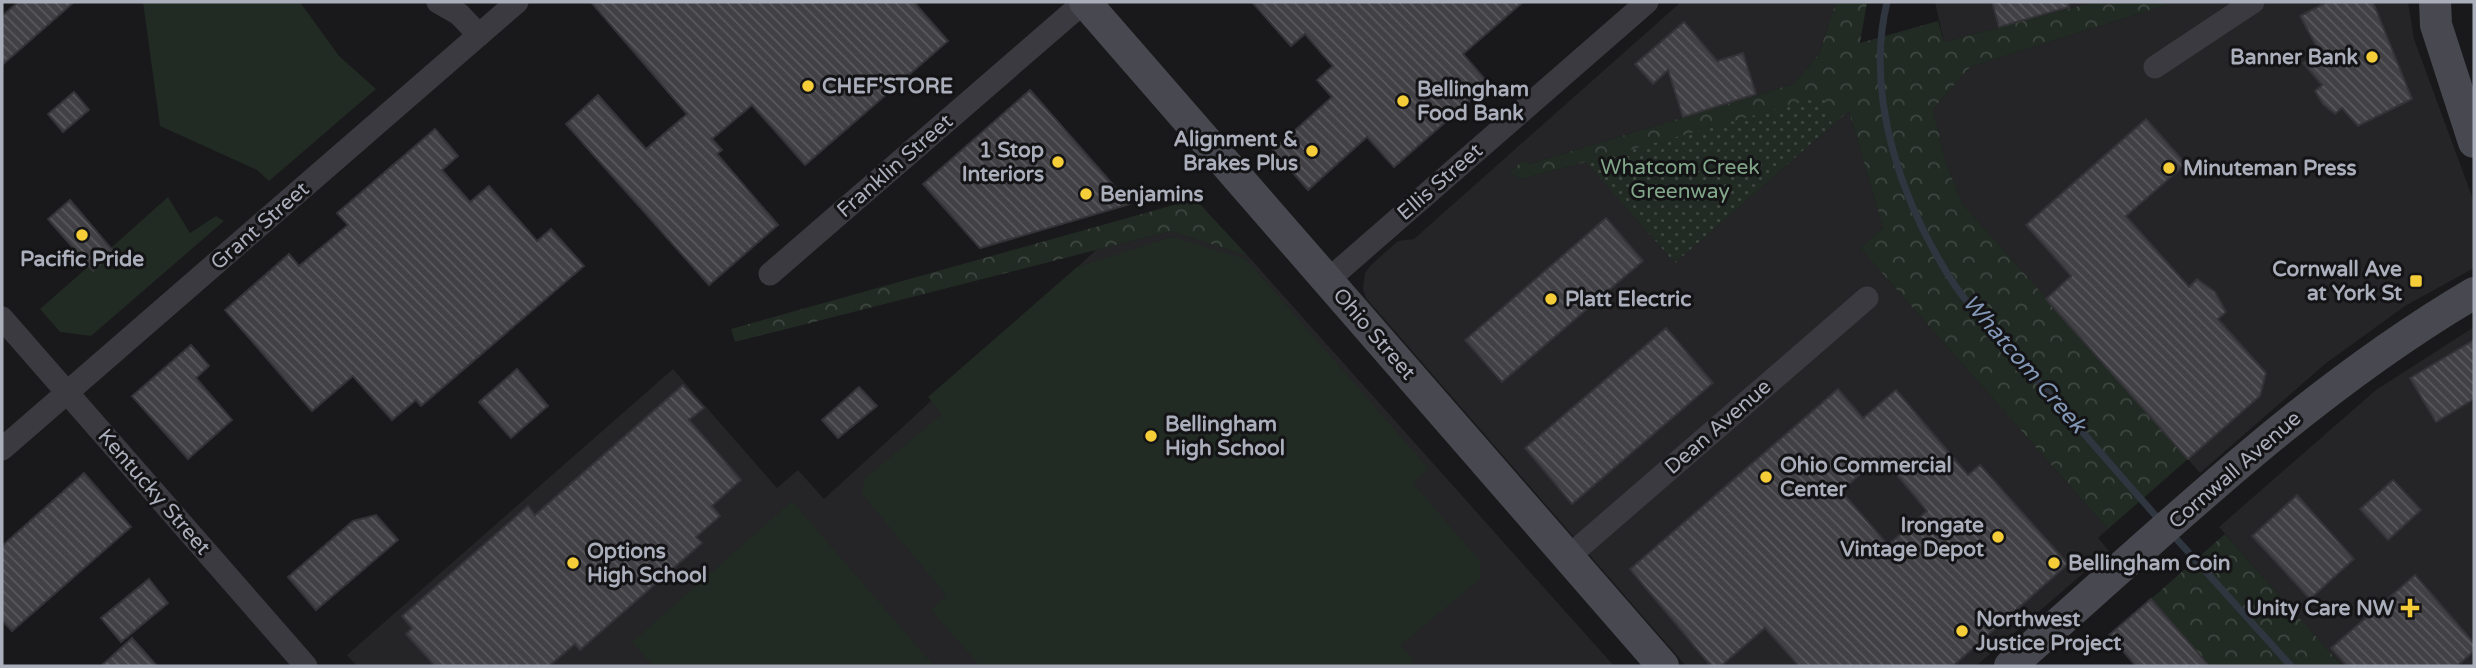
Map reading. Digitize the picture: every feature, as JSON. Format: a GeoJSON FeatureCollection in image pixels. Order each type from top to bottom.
{"type":"FeatureCollection","features":[{"type":"Feature","properties":{"kind":"street"},"geometry":{"type":"LineString","coordinates":[[438,2],[459,14],[479,35]]}},
{"type":"Feature","properties":{"kind":"street","name":"Grant Street"},"geometry":{"type":"LineString","coordinates":[[2,449],[517,2]]}},
{"type":"Feature","properties":{"kind":"street","name":"Franklin Street"},"geometry":{"type":"LineString","coordinates":[[770,274],[1084,2]]}},
{"type":"Feature","properties":{"kind":"street","name":"Ohio Street"},"geometry":{"type":"LineString","coordinates":[[1084,2],[1663,666]]}},
{"type":"Feature","properties":{"kind":"street","name":"Ellis Street"},"geometry":{"type":"LineString","coordinates":[[1328,280],[1647,2]]}},
{"type":"Feature","properties":{"kind":"street"},"geometry":{"type":"LineString","coordinates":[[2155,67],[2253,2]]}},
{"type":"Feature","properties":{"kind":"street"},"geometry":{"type":"LineString","coordinates":[[2435,2],[2436,25],[2474,142]]}},
{"type":"Feature","properties":{"kind":"street","name":"Cornwall Avenue"},"geometry":{"type":"LineString","coordinates":[[2010,666],[2337,383],[2424,323],[2474,293]]}},
{"type":"Feature","properties":{"kind":"street","name":"Dean Avenue"},"geometry":{"type":"LineString","coordinates":[[1568,557],[1867,298]]}},
{"type":"Feature","properties":{"kind":"street","name":"Kentucky Street"},"geometry":{"type":"LineString","coordinates":[[2,318],[306,666]]}},
{"type":"Feature","properties":{"kind":"shaded area"},"geometry":{"type":"Polygon","coordinates":[[[1681,2],[1836,2],[1819,54],[1793,84],[1529,164],[1522,161],[1509,173],[1521,179],[1586,162],[1675,263],[1849,111],[1883,228],[1860,248],[2108,529],[2098,538],[2109,551],[1976,666],[1686,666],[1366,298],[1363,289],[1365,273],[1371,265],[1398,241],[1414,239],[1681,2]]]}},
{"type":"Feature","properties":{"kind":"shaded area"},"geometry":{"type":"Polygon","coordinates":[[[1935,2],[2094,2],[1944,42],[1935,2]]]}},
{"type":"Feature","properties":{"kind":"shaded area"},"geometry":{"type":"Polygon","coordinates":[[[2176,2],[2408,2],[2414,39],[2474,202],[2474,268],[2405,306],[2325,364],[2200,473],[1962,203],[1946,163],[1933,109],[1970,67],[2176,2]]]}},
{"type":"Feature","properties":{"kind":"shaded area","name":"Bellingham High School"},"geometry":{"type":"Polygon","coordinates":[[[1171,231],[1248,256],[1614,666],[357,666],[347,655],[673,369],[777,488],[798,470],[824,499],[1096,250],[1171,231]]]}},
{"type":"Feature","properties":{"kind":"shaded area"},"geometry":{"type":"Polygon","coordinates":[[[2474,327],[2474,666],[2342,666],[2219,527],[2376,390],[2474,327]]]}},
{"type":"Feature","properties":{"kind":"green space"},"geometry":{"type":"Polygon","coordinates":[[[143,2],[300,2],[339,56],[376,89],[269,181],[257,170],[160,126],[143,2]]]}},
{"type":"Feature","properties":{"kind":"green space","name":"Whatcom Creek Greenway"},"geometry":{"type":"Polygon","coordinates":[[[1836,2],[1867,2],[1860,43],[1938,21],[1944,42],[2094,2],[2176,2],[1970,67],[1933,109],[1946,163],[1962,203],[2188,459],[2108,529],[1860,248],[1883,228],[1849,111],[1675,263],[1586,162],[1521,179],[1509,173],[1522,161],[1529,164],[1793,84],[1819,54],[1836,2]]]}},
{"type":"Feature","properties":{"kind":"green space"},"geometry":{"type":"Polygon","coordinates":[[[1824,96],[1832,125],[1675,263],[1586,162],[1824,96]]]}},
{"type":"Feature","properties":{"kind":"green space"},"geometry":{"type":"Polygon","coordinates":[[[168,197],[190,233],[216,216],[224,221],[91,336],[60,332],[40,309],[89,266],[93,271],[114,252],[111,248],[168,197]]]}},
{"type":"Feature","properties":{"kind":"green space"},"geometry":{"type":"Polygon","coordinates":[[[1195,199],[1248,256],[1171,231],[735,342],[731,329],[1195,199]]]}},
{"type":"Feature","properties":{"kind":"green space","name":"Bellingham High School"},"geometry":{"type":"Polygon","coordinates":[[[1172,237],[1246,259],[1429,469],[1413,483],[1480,561],[1480,579],[1401,645],[1415,661],[1409,666],[980,666],[931,610],[946,595],[862,494],[865,478],[942,414],[928,397],[1077,267],[1172,237]]]}},
{"type":"Feature","properties":{"kind":"green space"},"geometry":{"type":"Polygon","coordinates":[[[792,501],[934,666],[653,666],[632,642],[792,501]]]}},
{"type":"Feature","properties":{"kind":"green space"},"geometry":{"type":"Polygon","coordinates":[[[2225,534],[2342,666],[2209,666],[2151,599],[2225,534]]]}},
{"type":"Feature","properties":{"kind":"building"},"geometry":{"type":"Polygon","coordinates":[[[18,2],[74,2],[2,65],[2,16],[18,2]]]}},
{"type":"Feature","properties":{"kind":"building"},"geometry":{"type":"Polygon","coordinates":[[[591,2],[914,2],[948,41],[805,165],[752,105],[712,139],[722,150],[717,154],[778,225],[709,285],[566,124],[598,95],[646,149],[687,114],[591,2]]]}},
{"type":"Feature","properties":{"kind":"building","name":"Bellingham Food Bank"},"geometry":{"type":"Polygon","coordinates":[[[1252,2],[1523,2],[1463,54],[1489,84],[1394,167],[1367,137],[1308,190],[1273,150],[1332,97],[1317,80],[1333,66],[1305,34],[1291,46],[1252,2]]]}},
{"type":"Feature","properties":{"kind":"building"},"geometry":{"type":"Polygon","coordinates":[[[1992,2],[2068,2],[2069,7],[1999,27],[1992,2]]]}},
{"type":"Feature","properties":{"kind":"building"},"geometry":{"type":"Polygon","coordinates":[[[2327,2],[2373,2],[2412,99],[2358,126],[2342,108],[2335,114],[2323,104],[2315,91],[2322,85],[2303,63],[2320,53],[2300,16],[2327,2]]]}},
{"type":"Feature","properties":{"kind":"building"},"geometry":{"type":"Polygon","coordinates":[[[1684,22],[1717,61],[1743,53],[1756,94],[1683,117],[1668,70],[1653,84],[1635,64],[1684,22]]]}},
{"type":"Feature","properties":{"kind":"building"},"geometry":{"type":"Polygon","coordinates":[[[1030,90],[1130,204],[980,248],[923,184],[1030,90]]]}},
{"type":"Feature","properties":{"kind":"building"},"geometry":{"type":"Polygon","coordinates":[[[74,92],[89,110],[63,132],[48,114],[74,92]]]}},
{"type":"Feature","properties":{"kind":"building"},"geometry":{"type":"Polygon","coordinates":[[[2146,119],[2186,164],[2126,216],[2189,287],[2197,279],[2215,292],[2226,312],[2218,319],[2266,373],[2260,396],[2188,459],[2046,299],[2071,276],[2026,225],[2146,119]]]}},
{"type":"Feature","properties":{"kind":"building"},"geometry":{"type":"Polygon","coordinates":[[[435,129],[458,156],[442,170],[470,202],[489,186],[537,241],[551,229],[584,266],[421,406],[416,400],[392,420],[353,376],[312,411],[225,310],[289,254],[299,266],[348,225],[337,213],[435,129]]]}},
{"type":"Feature","properties":{"kind":"building"},"geometry":{"type":"Polygon","coordinates":[[[70,200],[114,252],[93,271],[48,219],[70,200]]]}},
{"type":"Feature","properties":{"kind":"building"},"geometry":{"type":"Polygon","coordinates":[[[1606,218],[1643,261],[1502,382],[1465,340],[1606,218]]]}},
{"type":"Feature","properties":{"kind":"building"},"geometry":{"type":"Polygon","coordinates":[[[1666,328],[1713,383],[1572,504],[1525,448],[1666,328]]]}},
{"type":"Feature","properties":{"kind":"building"},"geometry":{"type":"Polygon","coordinates":[[[2474,340],[2474,399],[2436,422],[2410,378],[2474,340]]]}},
{"type":"Feature","properties":{"kind":"building"},"geometry":{"type":"Polygon","coordinates":[[[191,345],[209,366],[196,378],[232,420],[188,459],[132,396],[191,345]]]}},
{"type":"Feature","properties":{"kind":"building"},"geometry":{"type":"Polygon","coordinates":[[[517,369],[548,406],[511,438],[479,402],[517,369]]]}},
{"type":"Feature","properties":{"kind":"building","name":"Options High School"},"geometry":{"type":"Polygon","coordinates":[[[683,385],[704,408],[689,420],[741,480],[712,506],[720,516],[696,537],[702,543],[580,650],[575,644],[549,666],[435,666],[406,634],[412,628],[402,616],[528,506],[535,515],[683,385]]]}},
{"type":"Feature","properties":{"kind":"building"},"geometry":{"type":"Polygon","coordinates":[[[859,387],[877,406],[838,438],[822,420],[859,387]]]}},
{"type":"Feature","properties":{"kind":"building"},"geometry":{"type":"Polygon","coordinates":[[[1838,389],[1863,418],[1896,390],[1968,475],[1980,465],[2068,564],[1953,666],[1799,666],[1765,628],[1721,666],[1711,666],[1630,569],[1838,389]],[[1881,456],[1841,491],[1888,545],[1927,511],[1881,456]]]}},
{"type":"Feature","properties":{"kind":"building"},"geometry":{"type":"Polygon","coordinates":[[[84,473],[131,527],[12,631],[2,620],[2,546],[84,473]]]}},
{"type":"Feature","properties":{"kind":"building"},"geometry":{"type":"Polygon","coordinates":[[[2393,480],[2421,510],[2388,540],[2360,509],[2393,480]]]}},
{"type":"Feature","properties":{"kind":"building"},"geometry":{"type":"Polygon","coordinates":[[[2297,495],[2354,559],[2310,599],[2252,536],[2297,495]]]}},
{"type":"Feature","properties":{"kind":"building"},"geometry":{"type":"Polygon","coordinates":[[[376,515],[398,540],[316,610],[288,577],[353,521],[376,515]]]}},
{"type":"Feature","properties":{"kind":"building","name":"Unity Care NW"},"geometry":{"type":"Polygon","coordinates":[[[2415,575],[2474,643],[2474,651],[2457,666],[2347,666],[2331,648],[2415,575]]]}},
{"type":"Feature","properties":{"kind":"building"},"geometry":{"type":"Polygon","coordinates":[[[149,579],[168,603],[121,642],[101,618],[149,579]]]}},
{"type":"Feature","properties":{"kind":"building"},"geometry":{"type":"Polygon","coordinates":[[[2151,599],[2209,666],[2136,666],[2109,635],[2151,599]]]}},
{"type":"Feature","properties":{"kind":"building"},"geometry":{"type":"Polygon","coordinates":[[[132,638],[157,666],[101,666],[132,638]]]}},
{"type":"Feature","properties":{"kind":"waterway","name":"Whatcom Creek"},"geometry":{"type":"LineString","coordinates":[[1887,2],[1881,39],[1885,113],[1905,187],[1937,256],[1971,307],[2162,523]]}},
{"type":"Feature","properties":{"kind":"waterway","name":"Whatcom Creek"},"geometry":{"type":"LineString","coordinates":[[2172,534],[2291,666]]}},
{"type":"Feature","properties":{"kind":"place","name":"Banner Bank"},"geometry":{"type":"Point","coordinates":[2372,57]}},
{"type":"Feature","properties":{"kind":"place","name":"CHEF'STORE"},"geometry":{"type":"Point","coordinates":[808,86]}},
{"type":"Feature","properties":{"kind":"place","name":"Bellingham Food Bank"},"geometry":{"type":"Point","coordinates":[1403,101]}},
{"type":"Feature","properties":{"kind":"place","name":"Alignment & Brakes Plus"},"geometry":{"type":"Point","coordinates":[1312,151]}},
{"type":"Feature","properties":{"kind":"place","name":"1 Stop Interiors"},"geometry":{"type":"Point","coordinates":[1058,162]}},
{"type":"Feature","properties":{"kind":"place","name":"Minuteman Press"},"geometry":{"type":"Point","coordinates":[2169,168]}},
{"type":"Feature","properties":{"kind":"place","name":"Benjamins"},"geometry":{"type":"Point","coordinates":[1086,194]}},
{"type":"Feature","properties":{"kind":"place","name":"Pacific Pride"},"geometry":{"type":"Point","coordinates":[82,235]}},
{"type":"Feature","properties":{"kind":"place","name":"Cornwall Ave at York St"},"geometry":{"type":"Point","coordinates":[2416,281]}},
{"type":"Feature","properties":{"kind":"place","name":"Platt Electric"},"geometry":{"type":"Point","coordinates":[1551,299]}},
{"type":"Feature","properties":{"kind":"place","name":"Bellingham High School"},"geometry":{"type":"Point","coordinates":[1151,436]}},
{"type":"Feature","properties":{"kind":"place","name":"Ohio Commercial Center"},"geometry":{"type":"Point","coordinates":[1766,477]}},
{"type":"Feature","properties":{"kind":"place","name":"Irongate Vintage Depot"},"geometry":{"type":"Point","coordinates":[1998,537]}},
{"type":"Feature","properties":{"kind":"place","name":"Options High School"},"geometry":{"type":"Point","coordinates":[573,563]}},
{"type":"Feature","properties":{"kind":"place","name":"Bellingham Coin"},"geometry":{"type":"Point","coordinates":[2054,563]}},
{"type":"Feature","properties":{"kind":"place","name":"Unity Care NW"},"geometry":{"type":"Point","coordinates":[2410,608]}},
{"type":"Feature","properties":{"kind":"place","name":"Northwest Justice Project"},"geometry":{"type":"Point","coordinates":[1962,631]}}]}
